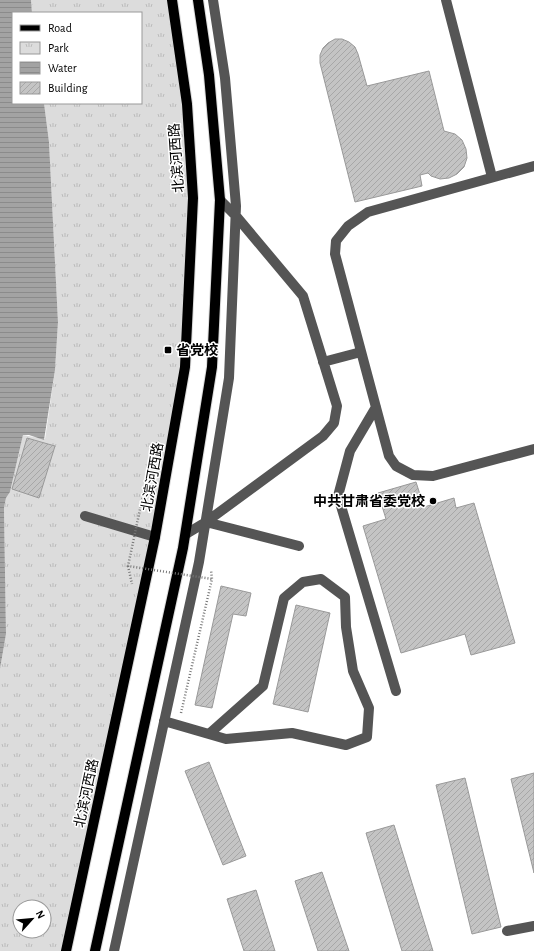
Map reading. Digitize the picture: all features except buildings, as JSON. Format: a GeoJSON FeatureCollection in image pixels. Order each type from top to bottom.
{"type":"FeatureCollection","features":[{"type":"Feature","properties":{"kind":"main road","name":"北滨河西路"},"geometry":{"type":"LineString","coordinates":[[66,951],[155,537],[185,367],[193,198],[187,104],[172,0]]}},
{"type":"Feature","properties":{"kind":"main road"},"geometry":{"type":"LineString","coordinates":[[95,951],[186,534],[212,367],[220,200],[209,75],[198,0]]}},
{"type":"Feature","properties":{"kind":"street"},"geometry":{"type":"LineString","coordinates":[[114,951],[199,562],[229,378],[236,206],[225,78],[213,0]]}},
{"type":"Feature","properties":{"kind":"street"},"geometry":{"type":"LineString","coordinates":[[446,0],[492,177]]}},
{"type":"Feature","properties":{"kind":"street"},"geometry":{"type":"LineString","coordinates":[[534,166],[368,212],[348,226],[336,241],[335,254],[389,456],[396,466],[412,475],[433,476],[534,449]]}},
{"type":"Feature","properties":{"kind":"street"},"geometry":{"type":"LineString","coordinates":[[186,534],[206,522],[323,436],[334,422],[337,406],[303,296],[236,216],[220,200]]}},
{"type":"Feature","properties":{"kind":"street"},"geometry":{"type":"LineString","coordinates":[[324,362],[361,352]]}},
{"type":"Feature","properties":{"kind":"street"},"geometry":{"type":"LineString","coordinates":[[376,407],[350,452],[338,496],[396,691]]}},
{"type":"Feature","properties":{"kind":"street"},"geometry":{"type":"LineString","coordinates":[[85,516],[155,537]]}},
{"type":"Feature","properties":{"kind":"street"},"geometry":{"type":"LineString","coordinates":[[206,522],[299,546]]}},
{"type":"Feature","properties":{"kind":"street"},"geometry":{"type":"LineString","coordinates":[[164,722],[226,739],[292,733],[346,745],[367,737],[369,708],[353,671],[346,627],[345,597],[321,579],[303,582],[284,598],[263,686],[209,734]]}},
{"type":"Feature","properties":{"kind":"street"},"geometry":{"type":"LineString","coordinates":[[507,931],[534,926]]}},
{"type":"Feature","properties":{"kind":"path"},"geometry":{"type":"LineString","coordinates":[[154,448],[128,566],[212,579],[178,725]]}},
{"type":"Feature","properties":{"kind":"green space"},"geometry":{"type":"Polygon","coordinates":[[[31,0],[172,0],[193,198],[185,367],[66,951],[0,951],[0,669],[6,634],[4,508],[6,498],[10,492],[23,435],[45,439],[55,370],[58,322],[49,142],[44,104],[142,104],[142,12],[32,12],[31,0]]]}},
{"type":"Feature","properties":{"kind":"water"},"geometry":{"type":"Polygon","coordinates":[[[0,0],[31,0],[32,12],[12,12],[12,104],[44,104],[49,142],[58,322],[55,370],[44,440],[29,435],[23,435],[10,492],[6,498],[4,508],[6,634],[0,669],[0,0]]]}},
{"type":"Feature","properties":{"kind":"place","name":"省党校"},"geometry":{"type":"Point","coordinates":[168,350]}},
{"type":"Feature","properties":{"kind":"place","name":"中共甘肃省委党校"},"geometry":{"type":"Point","coordinates":[433,501]}}]}
